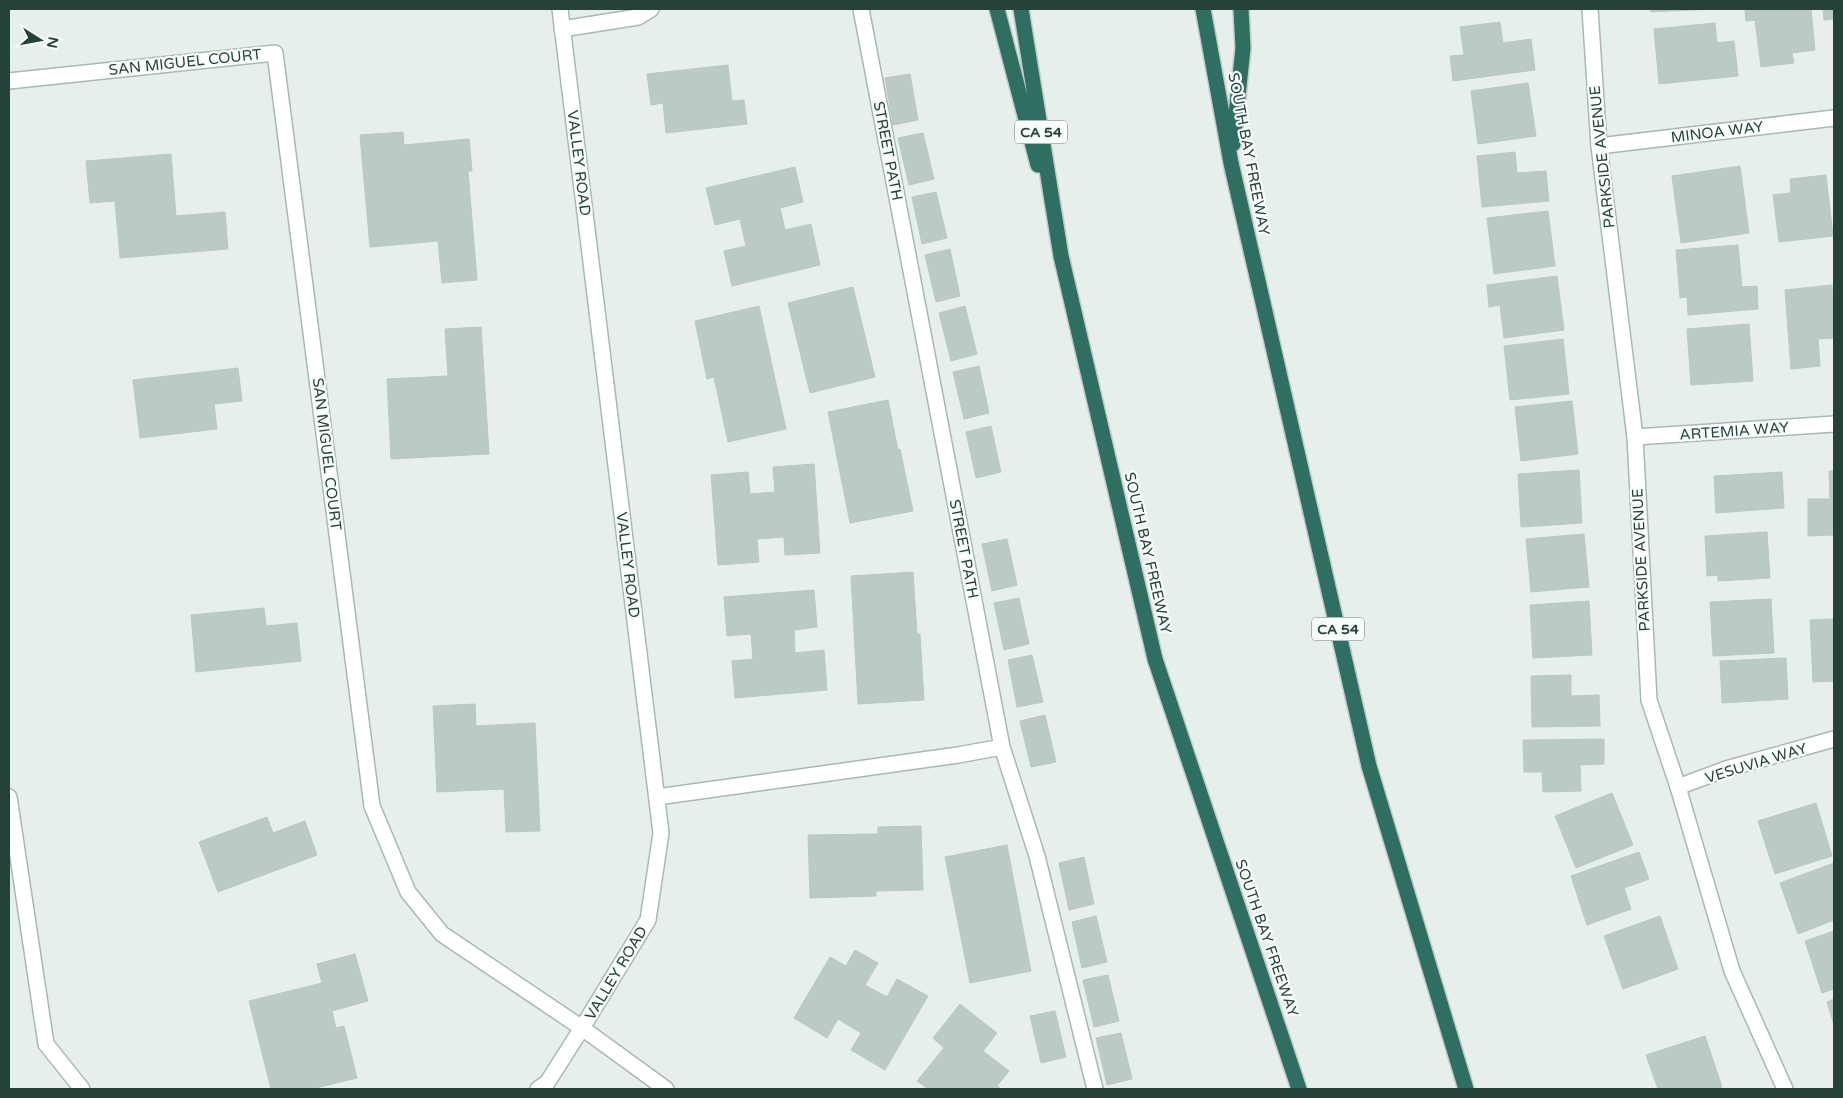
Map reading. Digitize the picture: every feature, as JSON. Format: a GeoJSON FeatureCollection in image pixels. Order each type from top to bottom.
{"type":"FeatureCollection","features":[{"type":"Feature","properties":{"kind":"highway"},"geometry":{"type":"LineString","coordinates":[[997,9],[1062,256]]}},
{"type":"Feature","properties":{"kind":"highway","name":"SOUTH BAY FREEWAY"},"geometry":{"type":"LineString","coordinates":[[1020,9],[1062,256],[1155,659],[1299,1089]]}},
{"type":"Feature","properties":{"kind":"highway","name":"SOUTH BAY FREEWAY"},"geometry":{"type":"LineString","coordinates":[[1204,9],[1231,163],[1369,766],[1466,1089]]}},
{"type":"Feature","properties":{"kind":"highway"},"geometry":{"type":"LineString","coordinates":[[1231,163],[1243,48],[1241,9]]}},
{"type":"Feature","properties":{"kind":"street","name":"VALLEY ROAD"},"geometry":{"type":"LineString","coordinates":[[538,1089],[547,1083],[648,920],[661,833],[560,9]]}},
{"type":"Feature","properties":{"kind":"street"},"geometry":{"type":"LineString","coordinates":[[562,30],[638,17],[651,9]]}},
{"type":"Feature","properties":{"kind":"street","name":"STREET PATH"},"geometry":{"type":"LineString","coordinates":[[861,9],[1002,747],[1037,856],[1095,1089]]}},
{"type":"Feature","properties":{"kind":"street","name":"PARKSIDE AVENUE"},"geometry":{"type":"LineString","coordinates":[[1590,9],[1599,146],[1635,437],[1649,700],[1678,787],[1732,971],[1785,1089]]}},
{"type":"Feature","properties":{"kind":"street","name":"SAN MIGUEL COURT"},"geometry":{"type":"LineString","coordinates":[[9,81],[275,53],[372,806],[408,892],[442,934],[582,1028]]}},
{"type":"Feature","properties":{"kind":"street","name":"MINOA WAY"},"geometry":{"type":"LineString","coordinates":[[1599,146],[1834,118]]}},
{"type":"Feature","properties":{"kind":"street","name":"ARTEMIA WAY"},"geometry":{"type":"LineString","coordinates":[[1635,437],[1834,424]]}},
{"type":"Feature","properties":{"kind":"street","name":"VESUVIA WAY"},"geometry":{"type":"LineString","coordinates":[[1678,787],[1726,769],[1834,740]]}},
{"type":"Feature","properties":{"kind":"street"},"geometry":{"type":"LineString","coordinates":[[657,797],[958,755],[1002,747]]}},
{"type":"Feature","properties":{"kind":"street"},"geometry":{"type":"LineString","coordinates":[[9,796],[46,1044],[82,1089]]}},
{"type":"Feature","properties":{"kind":"street"},"geometry":{"type":"LineString","coordinates":[[582,1028],[666,1089]]}},
{"type":"Feature","properties":{"kind":"building"},"geometry":{"type":"Polygon","coordinates":[[[1651,9],[1711,9],[1651,12],[1651,9]]]}},
{"type":"Feature","properties":{"kind":"building"},"geometry":{"type":"Polygon","coordinates":[[[1745,9],[1811,9],[1815,50],[1792,53],[1794,63],[1761,67],[1755,20],[1746,21],[1745,9]]]}},
{"type":"Feature","properties":{"kind":"building"},"geometry":{"type":"Polygon","coordinates":[[[1823,9],[1834,9],[1834,19],[1824,20],[1823,9]]]}},
{"type":"Feature","properties":{"kind":"building"},"geometry":{"type":"Polygon","coordinates":[[[1500,22],[1503,43],[1531,39],[1535,70],[1453,81],[1450,56],[1464,55],[1460,27],[1500,22]]]}},
{"type":"Feature","properties":{"kind":"building"},"geometry":{"type":"Polygon","coordinates":[[[1715,23],[1717,43],[1734,41],[1738,76],[1659,84],[1654,29],[1715,23]]]}},
{"type":"Feature","properties":{"kind":"building"},"geometry":{"type":"Polygon","coordinates":[[[728,65],[732,101],[744,100],[747,124],[666,133],[663,103],[651,105],[647,74],[728,65]]]}},
{"type":"Feature","properties":{"kind":"building"},"geometry":{"type":"Polygon","coordinates":[[[910,74],[918,120],[893,125],[885,78],[910,74]]]}},
{"type":"Feature","properties":{"kind":"building"},"geometry":{"type":"Polygon","coordinates":[[[1528,83],[1536,136],[1478,144],[1471,91],[1528,83]]]}},
{"type":"Feature","properties":{"kind":"building"},"geometry":{"type":"Polygon","coordinates":[[[403,132],[404,145],[469,139],[472,171],[468,171],[477,280],[442,283],[438,241],[370,247],[360,135],[403,132]]]}},
{"type":"Feature","properties":{"kind":"building"},"geometry":{"type":"Polygon","coordinates":[[[923,133],[934,179],[909,185],[898,138],[923,133]]]}},
{"type":"Feature","properties":{"kind":"building"},"geometry":{"type":"Polygon","coordinates":[[[1515,152],[1517,173],[1546,171],[1549,201],[1482,207],[1477,156],[1515,152]]]}},
{"type":"Feature","properties":{"kind":"building"},"geometry":{"type":"Polygon","coordinates":[[[171,154],[176,216],[225,212],[228,249],[120,258],[115,201],[90,203],[86,161],[171,154]]]}},
{"type":"Feature","properties":{"kind":"building"},"geometry":{"type":"Polygon","coordinates":[[[1740,166],[1749,233],[1681,243],[1672,176],[1740,166]]]}},
{"type":"Feature","properties":{"kind":"building"},"geometry":{"type":"Polygon","coordinates":[[[795,167],[803,202],[780,208],[785,230],[811,224],[820,265],[732,286],[724,251],[746,246],[740,219],[715,225],[706,188],[795,167]]]}},
{"type":"Feature","properties":{"kind":"building"},"geometry":{"type":"Polygon","coordinates":[[[1826,175],[1833,236],[1779,242],[1773,195],[1791,193],[1790,179],[1826,175]]]}},
{"type":"Feature","properties":{"kind":"building"},"geometry":{"type":"Polygon","coordinates":[[[936,192],[947,238],[922,244],[912,197],[936,192]]]}},
{"type":"Feature","properties":{"kind":"building"},"geometry":{"type":"Polygon","coordinates":[[[1548,211],[1555,266],[1494,274],[1487,218],[1548,211]]]}},
{"type":"Feature","properties":{"kind":"building"},"geometry":{"type":"Polygon","coordinates":[[[1738,245],[1742,287],[1757,286],[1758,309],[1688,315],[1687,297],[1680,298],[1676,250],[1738,245]]]}},
{"type":"Feature","properties":{"kind":"building"},"geometry":{"type":"Polygon","coordinates":[[[950,249],[960,296],[936,302],[925,255],[950,249]]]}},
{"type":"Feature","properties":{"kind":"building"},"geometry":{"type":"Polygon","coordinates":[[[1557,276],[1564,330],[1504,338],[1500,305],[1489,307],[1487,285],[1557,276]]]}},
{"type":"Feature","properties":{"kind":"building"},"geometry":{"type":"Polygon","coordinates":[[[1832,285],[1834,338],[1818,339],[1820,366],[1791,369],[1785,290],[1832,285]]]}},
{"type":"Feature","properties":{"kind":"building"},"geometry":{"type":"Polygon","coordinates":[[[853,287],[875,377],[810,393],[788,303],[853,287]]]}},
{"type":"Feature","properties":{"kind":"building"},"geometry":{"type":"Polygon","coordinates":[[[759,306],[786,429],[728,442],[714,377],[707,379],[695,321],[759,306]]]}},
{"type":"Feature","properties":{"kind":"building"},"geometry":{"type":"Polygon","coordinates":[[[965,306],[977,354],[951,361],[939,313],[965,306]]]}},
{"type":"Feature","properties":{"kind":"building"},"geometry":{"type":"Polygon","coordinates":[[[1749,324],[1753,381],[1691,385],[1687,329],[1749,324]]]}},
{"type":"Feature","properties":{"kind":"building"},"geometry":{"type":"Polygon","coordinates":[[[481,327],[489,454],[391,459],[387,379],[448,376],[445,329],[481,327]]]}},
{"type":"Feature","properties":{"kind":"building"},"geometry":{"type":"Polygon","coordinates":[[[1563,339],[1569,394],[1510,400],[1504,346],[1563,339]]]}},
{"type":"Feature","properties":{"kind":"building"},"geometry":{"type":"Polygon","coordinates":[[[979,366],[989,413],[964,419],[953,372],[979,366]]]}},
{"type":"Feature","properties":{"kind":"building"},"geometry":{"type":"Polygon","coordinates":[[[238,368],[242,401],[214,404],[217,429],[140,438],[133,380],[238,368]]]}},
{"type":"Feature","properties":{"kind":"building"},"geometry":{"type":"Polygon","coordinates":[[[888,400],[913,511],[850,523],[828,412],[888,400]]]}},
{"type":"Feature","properties":{"kind":"building"},"geometry":{"type":"Polygon","coordinates":[[[1572,401],[1578,454],[1521,461],[1515,407],[1572,401]]]}},
{"type":"Feature","properties":{"kind":"building"},"geometry":{"type":"Polygon","coordinates":[[[991,426],[1001,472],[976,478],[966,432],[991,426]]]}},
{"type":"Feature","properties":{"kind":"building"},"geometry":{"type":"Polygon","coordinates":[[[814,464],[820,553],[785,555],[784,537],[757,539],[759,562],[718,565],[711,475],[748,472],[750,494],[775,492],[773,467],[814,464]]]}},
{"type":"Feature","properties":{"kind":"building"},"geometry":{"type":"Polygon","coordinates":[[[1579,470],[1582,523],[1521,527],[1518,474],[1579,470]]]}},
{"type":"Feature","properties":{"kind":"building"},"geometry":{"type":"Polygon","coordinates":[[[1829,471],[1834,471],[1834,535],[1808,536],[1808,499],[1830,499],[1829,471]]]}},
{"type":"Feature","properties":{"kind":"building"},"geometry":{"type":"Polygon","coordinates":[[[1782,472],[1784,508],[1716,513],[1714,476],[1782,472]]]}},
{"type":"Feature","properties":{"kind":"building"},"geometry":{"type":"Polygon","coordinates":[[[1767,532],[1770,578],[1718,581],[1718,575],[1707,576],[1705,536],[1767,532]]]}},
{"type":"Feature","properties":{"kind":"building"},"geometry":{"type":"Polygon","coordinates":[[[1584,534],[1589,587],[1531,592],[1526,539],[1584,534]]]}},
{"type":"Feature","properties":{"kind":"building"},"geometry":{"type":"Polygon","coordinates":[[[1007,539],[1017,585],[992,591],[982,544],[1007,539]]]}},
{"type":"Feature","properties":{"kind":"building"},"geometry":{"type":"Polygon","coordinates":[[[913,572],[917,634],[920,634],[924,700],[858,704],[851,576],[913,572]]]}},
{"type":"Feature","properties":{"kind":"building"},"geometry":{"type":"Polygon","coordinates":[[[814,590],[817,627],[794,630],[795,653],[824,650],[827,690],[735,698],[732,661],[753,659],[751,634],[727,636],[724,597],[814,590]]]}},
{"type":"Feature","properties":{"kind":"building"},"geometry":{"type":"Polygon","coordinates":[[[1019,598],[1029,644],[1004,650],[994,603],[1019,598]]]}},
{"type":"Feature","properties":{"kind":"building"},"geometry":{"type":"Polygon","coordinates":[[[1771,599],[1774,653],[1713,656],[1710,602],[1771,599]]]}},
{"type":"Feature","properties":{"kind":"building"},"geometry":{"type":"Polygon","coordinates":[[[1589,601],[1592,655],[1533,658],[1530,605],[1589,601]]]}},
{"type":"Feature","properties":{"kind":"building"},"geometry":{"type":"Polygon","coordinates":[[[264,608],[266,626],[297,623],[301,661],[196,672],[191,615],[264,608]]]}},
{"type":"Feature","properties":{"kind":"building"},"geometry":{"type":"Polygon","coordinates":[[[1834,619],[1834,681],[1813,682],[1810,620],[1834,619]]]}},
{"type":"Feature","properties":{"kind":"building"},"geometry":{"type":"Polygon","coordinates":[[[1032,655],[1043,702],[1017,707],[1008,660],[1032,655]]]}},
{"type":"Feature","properties":{"kind":"building"},"geometry":{"type":"Polygon","coordinates":[[[1786,658],[1788,699],[1722,703],[1720,661],[1786,658]]]}},
{"type":"Feature","properties":{"kind":"building"},"geometry":{"type":"Polygon","coordinates":[[[1571,675],[1571,696],[1599,695],[1600,726],[1532,727],[1531,676],[1571,675]]]}},
{"type":"Feature","properties":{"kind":"building"},"geometry":{"type":"Polygon","coordinates":[[[475,704],[476,726],[535,723],[540,831],[506,832],[504,789],[437,792],[433,706],[475,704]]]}},
{"type":"Feature","properties":{"kind":"building"},"geometry":{"type":"Polygon","coordinates":[[[1045,715],[1056,762],[1031,767],[1020,721],[1045,715]]]}},
{"type":"Feature","properties":{"kind":"building"},"geometry":{"type":"Polygon","coordinates":[[[1604,739],[1604,764],[1580,765],[1581,791],[1543,792],[1542,772],[1524,772],[1523,740],[1604,739]]]}},
{"type":"Feature","properties":{"kind":"building"},"geometry":{"type":"Polygon","coordinates":[[[1612,793],[1633,845],[1576,868],[1555,816],[1612,793]]]}},
{"type":"Feature","properties":{"kind":"building"},"geometry":{"type":"Polygon","coordinates":[[[1816,803],[1832,856],[1775,874],[1758,821],[1816,803]]]}},
{"type":"Feature","properties":{"kind":"building"},"geometry":{"type":"Polygon","coordinates":[[[267,817],[273,833],[305,821],[317,855],[218,892],[199,842],[267,817]]]}},
{"type":"Feature","properties":{"kind":"building"},"geometry":{"type":"Polygon","coordinates":[[[921,826],[923,890],[876,891],[876,896],[810,898],[808,835],[878,834],[878,827],[921,826]]]}},
{"type":"Feature","properties":{"kind":"building"},"geometry":{"type":"Polygon","coordinates":[[[1007,845],[1031,971],[970,983],[945,857],[1007,845]]]}},
{"type":"Feature","properties":{"kind":"building"},"geometry":{"type":"Polygon","coordinates":[[[1639,852],[1649,879],[1624,888],[1631,909],[1587,925],[1571,876],[1639,852]]]}},
{"type":"Feature","properties":{"kind":"building"},"geometry":{"type":"Polygon","coordinates":[[[1084,857],[1094,904],[1069,910],[1059,863],[1084,857]]]}},
{"type":"Feature","properties":{"kind":"building"},"geometry":{"type":"Polygon","coordinates":[[[1834,863],[1834,920],[1798,934],[1780,883],[1834,863]]]}},
{"type":"Feature","properties":{"kind":"building"},"geometry":{"type":"Polygon","coordinates":[[[1096,916],[1107,962],[1082,968],[1072,922],[1096,916]]]}},
{"type":"Feature","properties":{"kind":"building"},"geometry":{"type":"Polygon","coordinates":[[[1660,916],[1678,969],[1623,989],[1604,936],[1660,916]]]}},
{"type":"Feature","properties":{"kind":"building"},"geometry":{"type":"Polygon","coordinates":[[[1834,931],[1834,989],[1822,993],[1805,941],[1834,931]]]}},
{"type":"Feature","properties":{"kind":"building"},"geometry":{"type":"Polygon","coordinates":[[[855,950],[878,963],[865,985],[887,997],[897,979],[928,996],[885,1070],[851,1050],[861,1033],[838,1019],[827,1038],[794,1018],[830,957],[846,966],[855,950]]]}},
{"type":"Feature","properties":{"kind":"building"},"geometry":{"type":"Polygon","coordinates":[[[355,954],[368,1001],[332,1011],[336,1028],[344,1026],[357,1078],[312,1089],[271,1089],[249,1001],[322,983],[317,964],[355,954]]]}},
{"type":"Feature","properties":{"kind":"building"},"geometry":{"type":"Polygon","coordinates":[[[1108,975],[1119,1021],[1094,1027],[1083,980],[1108,975]]]}},
{"type":"Feature","properties":{"kind":"building"},"geometry":{"type":"Polygon","coordinates":[[[1834,999],[1834,1025],[1827,1002],[1834,999]]]}},
{"type":"Feature","properties":{"kind":"building"},"geometry":{"type":"Polygon","coordinates":[[[960,1004],[997,1033],[983,1051],[1009,1071],[997,1086],[1001,1089],[928,1089],[917,1081],[944,1048],[933,1038],[960,1004]]]}},
{"type":"Feature","properties":{"kind":"building"},"geometry":{"type":"Polygon","coordinates":[[[1055,1011],[1066,1057],[1041,1063],[1030,1016],[1055,1011]]]}},
{"type":"Feature","properties":{"kind":"building"},"geometry":{"type":"Polygon","coordinates":[[[1121,1033],[1132,1079],[1107,1085],[1096,1038],[1121,1033]]]}},
{"type":"Feature","properties":{"kind":"building"},"geometry":{"type":"Polygon","coordinates":[[[1705,1036],[1722,1087],[1716,1089],[1658,1089],[1646,1055],[1705,1036]]]}}]}
